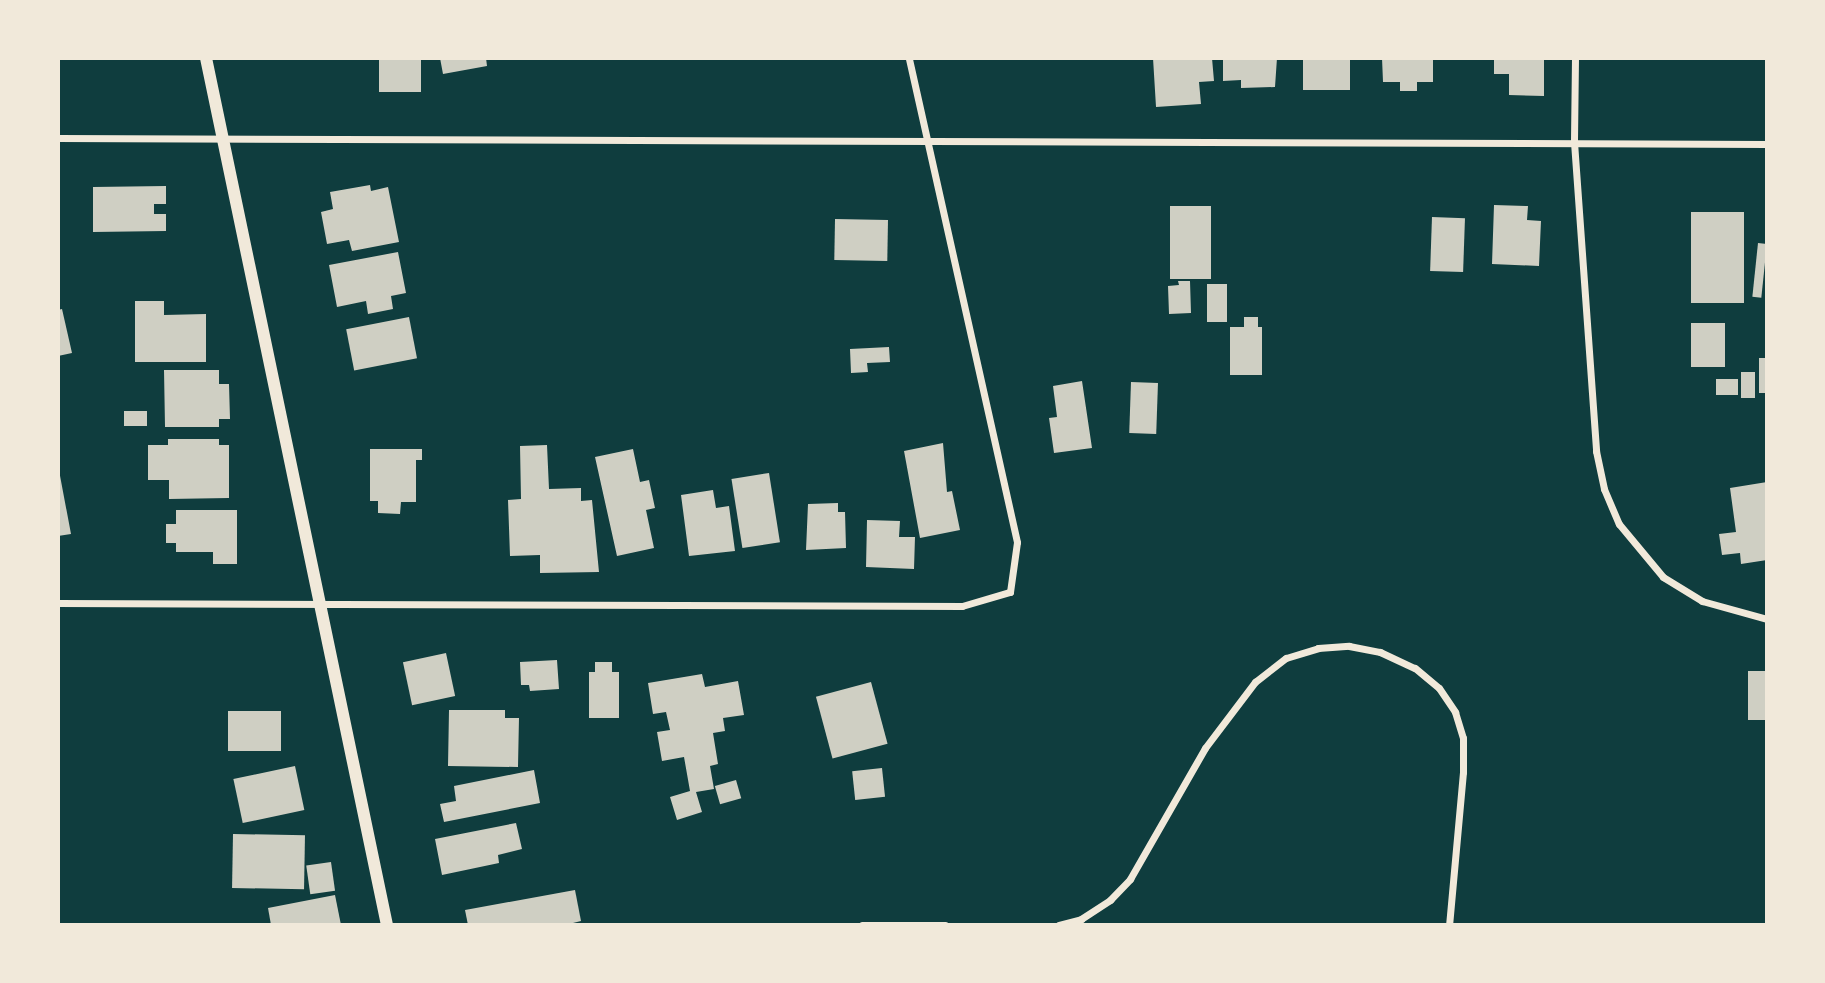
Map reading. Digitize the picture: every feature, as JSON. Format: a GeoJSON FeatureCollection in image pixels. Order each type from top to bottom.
{"type":"FeatureCollection","features":[{"type":"Feature","properties":{"kind":"street"},"geometry":{"type":"LineString","coordinates":[[206,58],[387,925]]}},
{"type":"Feature","properties":{"kind":"street"},"geometry":{"type":"LineString","coordinates":[[58,603],[322,607],[962,606],[1010,592],[1017,542],[909,58]]}},
{"type":"Feature","properties":{"kind":"street"},"geometry":{"type":"LineString","coordinates":[[1575,58],[1574,142],[1596,451],[1615,515],[1636,549],[1663,577],[1702,601],[1767,619]]}},
{"type":"Feature","properties":{"kind":"street"},"geometry":{"type":"LineString","coordinates":[[58,138],[1767,144]]}},
{"type":"Feature","properties":{"kind":"street"},"geometry":{"type":"LineString","coordinates":[[1059,925],[1091,913],[1130,879],[1205,748],[1255,682],[1286,658],[1318,648],[1349,646],[1380,652],[1415,667],[1439,688],[1455,712],[1462,738],[1464,772],[1449,925]]}},
{"type":"Feature","properties":{"kind":"street"},"geometry":{"type":"LineString","coordinates":[[862,925],[945,925]]}},
{"type":"Feature","properties":{"kind":"building"},"geometry":{"type":"Polygon","coordinates":[[[379,58],[421,58],[421,92],[379,92],[379,58]]]}},
{"type":"Feature","properties":{"kind":"building"},"geometry":{"type":"Polygon","coordinates":[[[440,58],[486,58],[487,66],[443,74],[440,58]]]}},
{"type":"Feature","properties":{"kind":"building"},"geometry":{"type":"Polygon","coordinates":[[[1153,58],[1212,58],[1214,81],[1199,82],[1201,104],[1156,107],[1153,58]]]}},
{"type":"Feature","properties":{"kind":"building"},"geometry":{"type":"Polygon","coordinates":[[[1223,58],[1277,58],[1275,87],[1241,88],[1241,80],[1223,81],[1223,58]]]}},
{"type":"Feature","properties":{"kind":"building"},"geometry":{"type":"Polygon","coordinates":[[[1303,58],[1350,58],[1350,90],[1303,90],[1303,58]]]}},
{"type":"Feature","properties":{"kind":"building"},"geometry":{"type":"Polygon","coordinates":[[[1382,58],[1433,58],[1433,82],[1417,82],[1417,91],[1400,91],[1400,82],[1383,82],[1382,58]]]}},
{"type":"Feature","properties":{"kind":"building"},"geometry":{"type":"Polygon","coordinates":[[[1494,58],[1544,58],[1544,96],[1509,95],[1509,74],[1494,74],[1494,58]]]}},
{"type":"Feature","properties":{"kind":"building"},"geometry":{"type":"Polygon","coordinates":[[[370,185],[371,191],[388,187],[399,242],[352,251],[349,240],[327,244],[321,212],[333,209],[330,192],[370,185]]]}},
{"type":"Feature","properties":{"kind":"building"},"geometry":{"type":"Polygon","coordinates":[[[166,186],[166,204],[154,204],[154,214],[166,214],[166,231],[93,232],[93,187],[166,186]]]}},
{"type":"Feature","properties":{"kind":"building"},"geometry":{"type":"Polygon","coordinates":[[[1494,205],[1528,206],[1527,220],[1541,221],[1539,266],[1492,264],[1494,205]]]}},
{"type":"Feature","properties":{"kind":"building"},"geometry":{"type":"Polygon","coordinates":[[[1170,206],[1211,206],[1211,279],[1170,279],[1170,206]]]}},
{"type":"Feature","properties":{"kind":"building"},"geometry":{"type":"Polygon","coordinates":[[[1691,212],[1744,212],[1744,303],[1691,303],[1691,212]]]}},
{"type":"Feature","properties":{"kind":"building"},"geometry":{"type":"Polygon","coordinates":[[[1432,217],[1465,218],[1463,272],[1430,271],[1432,217]]]}},
{"type":"Feature","properties":{"kind":"building"},"geometry":{"type":"Polygon","coordinates":[[[835,219],[888,220],[887,261],[834,260],[835,219]]]}},
{"type":"Feature","properties":{"kind":"building"},"geometry":{"type":"Polygon","coordinates":[[[1758,243],[1767,244],[1761,298],[1752,297],[1758,243]]]}},
{"type":"Feature","properties":{"kind":"building"},"geometry":{"type":"Polygon","coordinates":[[[398,252],[406,293],[391,296],[393,309],[368,314],[366,301],[337,307],[329,265],[398,252]]]}},
{"type":"Feature","properties":{"kind":"building"},"geometry":{"type":"Polygon","coordinates":[[[1178,281],[1190,281],[1191,313],[1169,314],[1168,286],[1179,285],[1178,281]]]}},
{"type":"Feature","properties":{"kind":"building"},"geometry":{"type":"Polygon","coordinates":[[[1207,284],[1227,284],[1227,322],[1207,322],[1207,284]]]}},
{"type":"Feature","properties":{"kind":"building"},"geometry":{"type":"Polygon","coordinates":[[[135,301],[164,301],[164,315],[206,314],[206,362],[135,362],[135,301]]]}},
{"type":"Feature","properties":{"kind":"building"},"geometry":{"type":"Polygon","coordinates":[[[62,309],[72,353],[58,356],[58,310],[62,309]]]}},
{"type":"Feature","properties":{"kind":"building"},"geometry":{"type":"Polygon","coordinates":[[[409,317],[417,358],[354,370],[346,329],[409,317]]]}},
{"type":"Feature","properties":{"kind":"building"},"geometry":{"type":"Polygon","coordinates":[[[1244,317],[1258,317],[1258,327],[1262,327],[1262,375],[1230,375],[1230,327],[1244,327],[1244,317]]]}},
{"type":"Feature","properties":{"kind":"building"},"geometry":{"type":"Polygon","coordinates":[[[1691,323],[1725,323],[1725,367],[1691,367],[1691,323]]]}},
{"type":"Feature","properties":{"kind":"building"},"geometry":{"type":"Polygon","coordinates":[[[889,347],[890,362],[867,363],[868,372],[851,373],[850,349],[889,347]]]}},
{"type":"Feature","properties":{"kind":"building"},"geometry":{"type":"Polygon","coordinates":[[[1759,358],[1767,358],[1767,393],[1759,393],[1759,358]]]}},
{"type":"Feature","properties":{"kind":"building"},"geometry":{"type":"Polygon","coordinates":[[[164,370],[219,370],[219,384],[229,384],[230,419],[219,419],[219,427],[165,427],[164,370]]]}},
{"type":"Feature","properties":{"kind":"building"},"geometry":{"type":"Polygon","coordinates":[[[1741,372],[1755,372],[1755,398],[1741,398],[1741,372]]]}},
{"type":"Feature","properties":{"kind":"building"},"geometry":{"type":"Polygon","coordinates":[[[1716,379],[1738,379],[1738,395],[1716,395],[1716,379]]]}},
{"type":"Feature","properties":{"kind":"building"},"geometry":{"type":"Polygon","coordinates":[[[1082,381],[1092,448],[1054,453],[1049,418],[1057,417],[1053,386],[1082,381]]]}},
{"type":"Feature","properties":{"kind":"building"},"geometry":{"type":"Polygon","coordinates":[[[1131,382],[1158,383],[1156,434],[1129,433],[1131,382]]]}},
{"type":"Feature","properties":{"kind":"building"},"geometry":{"type":"Polygon","coordinates":[[[124,411],[147,411],[147,426],[124,426],[124,411]]]}},
{"type":"Feature","properties":{"kind":"building"},"geometry":{"type":"Polygon","coordinates":[[[168,439],[219,439],[219,445],[229,445],[229,498],[169,499],[169,480],[148,480],[148,445],[168,445],[168,439]]]}},
{"type":"Feature","properties":{"kind":"building"},"geometry":{"type":"Polygon","coordinates":[[[943,443],[947,492],[952,491],[960,530],[920,538],[904,451],[943,443]]]}},
{"type":"Feature","properties":{"kind":"building"},"geometry":{"type":"Polygon","coordinates":[[[547,445],[549,489],[581,488],[581,501],[592,500],[599,572],[540,573],[540,555],[510,556],[508,500],[521,499],[520,446],[547,445]]]}},
{"type":"Feature","properties":{"kind":"building"},"geometry":{"type":"Polygon","coordinates":[[[370,449],[422,449],[422,460],[416,460],[416,502],[401,502],[400,514],[378,513],[378,501],[370,501],[370,449]]]}},
{"type":"Feature","properties":{"kind":"building"},"geometry":{"type":"Polygon","coordinates":[[[633,449],[640,482],[649,480],[655,508],[646,510],[654,548],[617,556],[595,457],[633,449]]]}},
{"type":"Feature","properties":{"kind":"building"},"geometry":{"type":"Polygon","coordinates":[[[58,465],[71,534],[58,536],[58,465]]]}},
{"type":"Feature","properties":{"kind":"building"},"geometry":{"type":"Polygon","coordinates":[[[769,473],[780,542],[742,548],[731,479],[769,473]]]}},
{"type":"Feature","properties":{"kind":"building"},"geometry":{"type":"Polygon","coordinates":[[[1767,482],[1767,560],[1741,564],[1740,553],[1722,555],[1719,534],[1736,532],[1730,488],[1767,482]]]}},
{"type":"Feature","properties":{"kind":"building"},"geometry":{"type":"Polygon","coordinates":[[[713,490],[716,508],[729,506],[735,551],[689,556],[681,495],[713,490]]]}},
{"type":"Feature","properties":{"kind":"building"},"geometry":{"type":"Polygon","coordinates":[[[838,503],[838,512],[845,512],[846,548],[806,550],[808,504],[838,503]]]}},
{"type":"Feature","properties":{"kind":"building"},"geometry":{"type":"Polygon","coordinates":[[[176,510],[237,510],[237,564],[213,564],[213,552],[176,552],[176,543],[166,543],[166,524],[176,524],[176,510]]]}},
{"type":"Feature","properties":{"kind":"building"},"geometry":{"type":"Polygon","coordinates":[[[867,520],[900,521],[899,537],[915,537],[914,569],[866,567],[867,520]]]}},
{"type":"Feature","properties":{"kind":"building"},"geometry":{"type":"Polygon","coordinates":[[[446,653],[455,696],[412,705],[403,662],[446,653]]]}},
{"type":"Feature","properties":{"kind":"building"},"geometry":{"type":"Polygon","coordinates":[[[557,660],[559,689],[530,691],[529,685],[521,685],[520,662],[557,660]]]}},
{"type":"Feature","properties":{"kind":"building"},"geometry":{"type":"Polygon","coordinates":[[[595,662],[612,662],[612,672],[619,672],[619,718],[589,718],[589,672],[595,672],[595,662]]]}},
{"type":"Feature","properties":{"kind":"building"},"geometry":{"type":"Polygon","coordinates":[[[1748,671],[1767,671],[1767,720],[1748,720],[1748,671]]]}},
{"type":"Feature","properties":{"kind":"building"},"geometry":{"type":"Polygon","coordinates":[[[702,674],[705,687],[738,681],[744,715],[723,718],[725,731],[713,733],[718,764],[710,766],[714,789],[696,792],[702,812],[677,820],[670,797],[690,791],[684,757],[662,761],[657,732],[670,730],[666,712],[653,714],[648,683],[702,674]]]}},
{"type":"Feature","properties":{"kind":"building"},"geometry":{"type":"Polygon","coordinates":[[[871,682],[888,744],[833,759],[816,697],[871,682]]]}},
{"type":"Feature","properties":{"kind":"building"},"geometry":{"type":"Polygon","coordinates":[[[449,710],[505,710],[505,718],[519,718],[518,767],[448,766],[449,710]]]}},
{"type":"Feature","properties":{"kind":"building"},"geometry":{"type":"Polygon","coordinates":[[[228,711],[281,711],[281,751],[228,751],[228,711]]]}},
{"type":"Feature","properties":{"kind":"building"},"geometry":{"type":"Polygon","coordinates":[[[295,766],[304,810],[243,823],[233,779],[295,766]]]}},
{"type":"Feature","properties":{"kind":"building"},"geometry":{"type":"Polygon","coordinates":[[[882,768],[885,797],[855,800],[852,771],[882,768]]]}},
{"type":"Feature","properties":{"kind":"building"},"geometry":{"type":"Polygon","coordinates":[[[534,770],[540,803],[444,822],[440,804],[456,801],[454,786],[534,770]]]}},
{"type":"Feature","properties":{"kind":"building"},"geometry":{"type":"Polygon","coordinates":[[[736,780],[741,798],[720,804],[715,786],[736,780]]]}},
{"type":"Feature","properties":{"kind":"building"},"geometry":{"type":"Polygon","coordinates":[[[516,823],[522,849],[498,855],[499,863],[442,875],[435,839],[516,823]]]}},
{"type":"Feature","properties":{"kind":"building"},"geometry":{"type":"Polygon","coordinates":[[[233,834],[305,835],[304,889],[232,888],[233,834]]]}},
{"type":"Feature","properties":{"kind":"building"},"geometry":{"type":"Polygon","coordinates":[[[331,862],[335,891],[310,894],[306,865],[331,862]]]}},
{"type":"Feature","properties":{"kind":"building"},"geometry":{"type":"Polygon","coordinates":[[[575,890],[581,921],[565,925],[468,925],[465,910],[575,890]]]}},
{"type":"Feature","properties":{"kind":"building"},"geometry":{"type":"Polygon","coordinates":[[[335,895],[341,925],[271,925],[268,908],[335,895]]]}}]}
